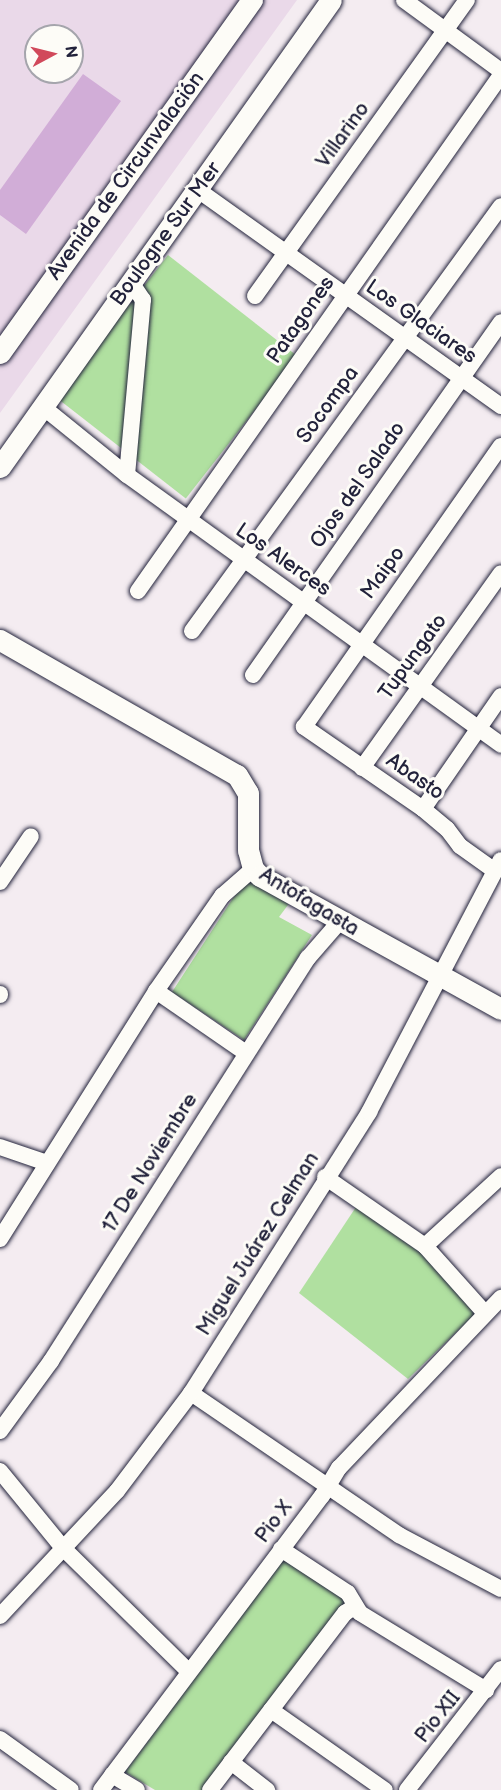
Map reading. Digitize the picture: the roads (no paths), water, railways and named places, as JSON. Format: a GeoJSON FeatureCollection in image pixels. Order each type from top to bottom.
{"type":"FeatureCollection","features":[{"type":"Feature","properties":{"kind":"street","name":"Avenida de Circunvalación"},"geometry":{"type":"LineString","coordinates":[[0,352],[252,0]]}},
{"type":"Feature","properties":{"kind":"street","name":"Boulogne Sur Mer"},"geometry":{"type":"LineString","coordinates":[[0,467],[331,0]]}},
{"type":"Feature","properties":{"kind":"street"},"geometry":{"type":"LineString","coordinates":[[404,0],[501,73]]}},
{"type":"Feature","properties":{"kind":"street","name":"Villarino"},"geometry":{"type":"LineString","coordinates":[[255,296],[467,0]]}},
{"type":"Feature","properties":{"kind":"street","name":"Patagones"},"geometry":{"type":"LineString","coordinates":[[138,591],[501,73]]}},
{"type":"Feature","properties":{"kind":"street","name":"Los Glaciares"},"geometry":{"type":"LineString","coordinates":[[198,190],[287,252],[404,340],[501,406]]}},
{"type":"Feature","properties":{"kind":"street","name":"Socompa"},"geometry":{"type":"LineString","coordinates":[[192,631],[242,559],[501,206]]}},
{"type":"Feature","properties":{"kind":"street"},"geometry":{"type":"LineString","coordinates":[[127,475],[142,300],[131,282]]}},
{"type":"Feature","properties":{"kind":"street","name":"Ojos del Salado"},"geometry":{"type":"LineString","coordinates":[[253,675],[501,322]]}},
{"type":"Feature","properties":{"kind":"street","name":"Los Alerces"},"geometry":{"type":"LineString","coordinates":[[43,407],[127,475],[421,685],[501,745]]}},
{"type":"Feature","properties":{"kind":"street","name":"Maipo"},"geometry":{"type":"LineString","coordinates":[[304,727],[361,642],[501,446]]}},
{"type":"Feature","properties":{"kind":"street","name":"Tupungato"},"geometry":{"type":"LineString","coordinates":[[362,768],[501,573]]}},
{"type":"Feature","properties":{"kind":"street","name":"Antofagasta"},"geometry":{"type":"LineString","coordinates":[[0,640],[237,775],[248,793],[248,850],[253,869],[340,921],[501,1009]]}},
{"type":"Feature","properties":{"kind":"street"},"geometry":{"type":"LineString","coordinates":[[423,809],[501,696]]}},
{"type":"Feature","properties":{"kind":"street","name":"Abasto"},"geometry":{"type":"LineString","coordinates":[[304,727],[423,809],[447,829],[460,846],[498,866]]}},
{"type":"Feature","properties":{"kind":"street"},"geometry":{"type":"LineString","coordinates":[[0,882],[32,836]]}},
{"type":"Feature","properties":{"kind":"street","name":"Miguel Juárez Celman"},"geometry":{"type":"LineString","coordinates":[[0,1616],[129,1477],[191,1393],[382,1089],[498,866]]}},
{"type":"Feature","properties":{"kind":"street"},"geometry":{"type":"LineString","coordinates":[[0,1239],[156,991],[222,896],[253,869]]}},
{"type":"Feature","properties":{"kind":"street","name":"17 De Noviembre"},"geometry":{"type":"LineString","coordinates":[[0,1431],[51,1361],[308,958],[340,921]]}},
{"type":"Feature","properties":{"kind":"street"},"geometry":{"type":"LineString","coordinates":[[156,991],[246,1053]]}},
{"type":"Feature","properties":{"kind":"street"},"geometry":{"type":"LineString","coordinates":[[0,1147],[47,1163]]}},
{"type":"Feature","properties":{"kind":"street"},"geometry":{"type":"LineString","coordinates":[[425,1246],[501,1176]]}},
{"type":"Feature","properties":{"kind":"street"},"geometry":{"type":"LineString","coordinates":[[325,1177],[425,1246],[485,1313]]}},
{"type":"Feature","properties":{"kind":"street","name":"Pio X"},"geometry":{"type":"LineString","coordinates":[[101,1790],[328,1485],[375,1429],[501,1298]]}},
{"type":"Feature","properties":{"kind":"street"},"geometry":{"type":"LineString","coordinates":[[191,1393],[399,1535],[501,1589]]}},
{"type":"Feature","properties":{"kind":"street"},"geometry":{"type":"LineString","coordinates":[[0,1471],[63,1548],[188,1671]]}},
{"type":"Feature","properties":{"kind":"street"},"geometry":{"type":"LineString","coordinates":[[281,1549],[348,1593],[354,1607],[486,1690]]}},
{"type":"Feature","properties":{"kind":"street"},"geometry":{"type":"LineString","coordinates":[[210,1790],[345,1613],[354,1607]]}},
{"type":"Feature","properties":{"kind":"street","name":"Pio XII"},"geometry":{"type":"LineString","coordinates":[[407,1790],[501,1668]]}},
{"type":"Feature","properties":{"kind":"street"},"geometry":{"type":"LineString","coordinates":[[271,1710],[385,1790]]}},
{"type":"Feature","properties":{"kind":"street"},"geometry":{"type":"LineString","coordinates":[[0,1739],[71,1790]]}},
{"type":"Feature","properties":{"kind":"street"},"geometry":{"type":"LineString","coordinates":[[231,1762],[267,1790]]}},
{"type":"Feature","properties":{"kind":"street"},"geometry":{"type":"LineString","coordinates":[[112,1775],[137,1790]]}}]}
